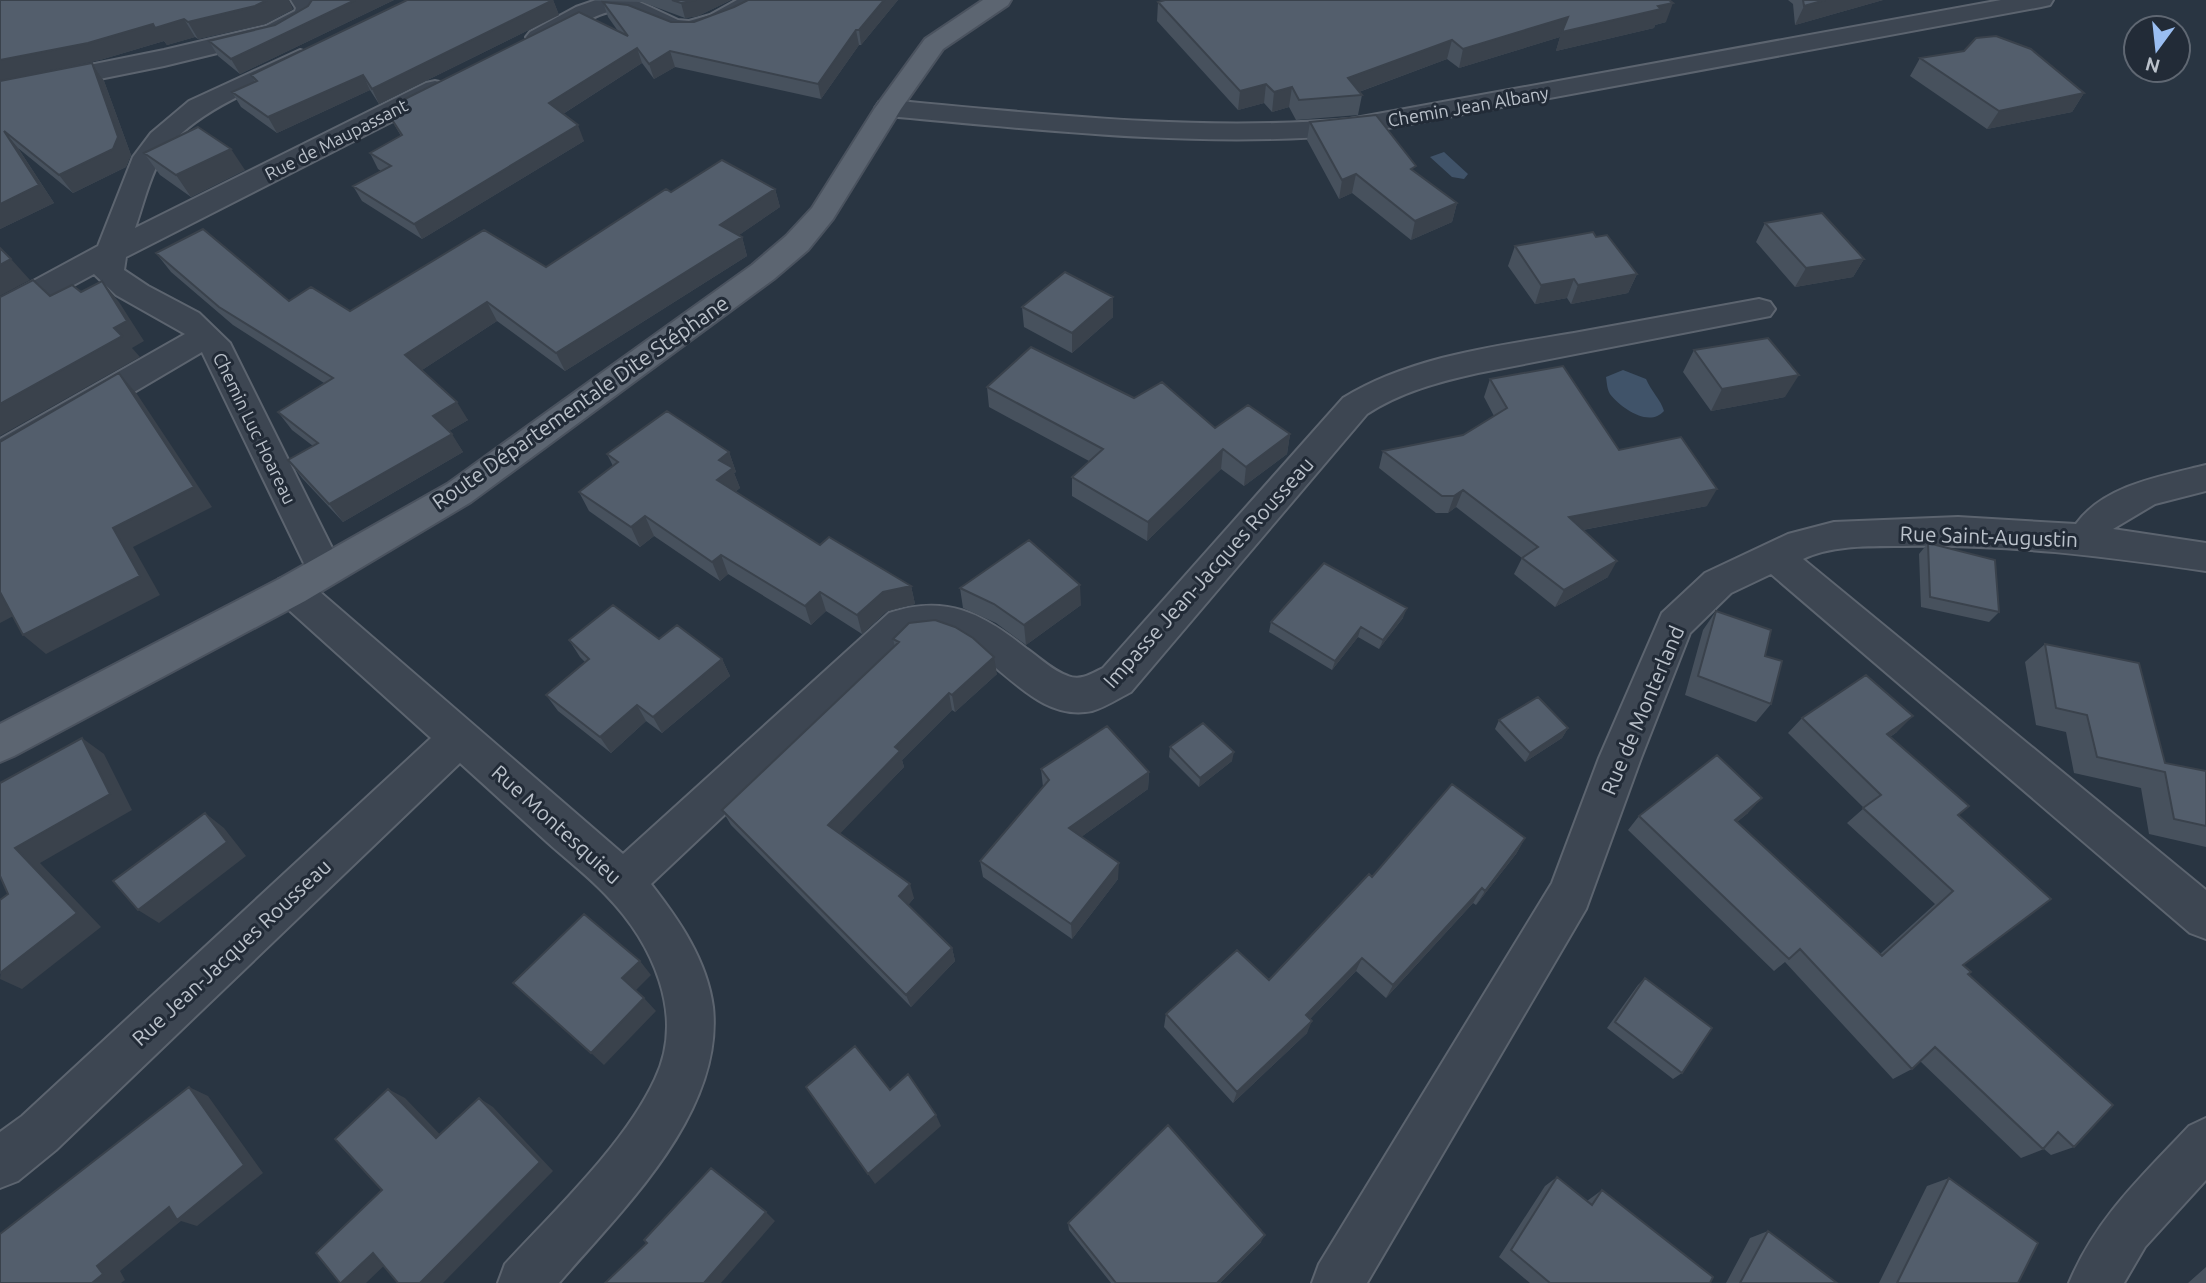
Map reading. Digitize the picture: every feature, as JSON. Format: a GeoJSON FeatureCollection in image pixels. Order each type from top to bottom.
{"type":"FeatureCollection","features":[{"type":"Feature","properties":{"kind":"main road","name":"Route Départementale Dite Stéphane"},"geometry":{"type":"LineString","coordinates":[[0,744],[308,580],[458,493],[763,272],[797,243],[823,214],[888,108],[934,44],[999,0]]}},
{"type":"Feature","properties":{"kind":"street"},"geometry":{"type":"LineString","coordinates":[[111,252],[147,157],[161,139],[181,82],[305,15],[309,7],[303,0]]}},
{"type":"Feature","properties":{"kind":"street"},"geometry":{"type":"LineString","coordinates":[[517,48],[591,10],[612,4],[636,6],[676,28],[693,28],[704,26],[755,0]]}},
{"type":"Feature","properties":{"kind":"street","name":"Chemin Jean Albany"},"geometry":{"type":"LineString","coordinates":[[888,108],[1124,129],[1236,135],[1295,134],[1350,127],[2041,0]]}},
{"type":"Feature","properties":{"kind":"street"},"geometry":{"type":"LineString","coordinates":[[0,91],[181,82],[320,48]]}},
{"type":"Feature","properties":{"kind":"street","name":"Rue de Maupassant"},"geometry":{"type":"LineString","coordinates":[[0,312],[111,252],[456,79]]}},
{"type":"Feature","properties":{"kind":"street","name":"Chemin Luc Hoareau"},"geometry":{"type":"LineString","coordinates":[[111,252],[109,273],[121,286],[188,320],[206,335],[219,351],[308,580]]}},
{"type":"Feature","properties":{"kind":"street","name":"Impasse Jean-Jacques Rousseau"},"geometry":{"type":"LineString","coordinates":[[623,882],[902,624],[929,617],[953,621],[976,631],[1054,690],[1084,697],[1102,692],[1116,680],[1355,406],[1368,396],[1383,388],[1416,378],[1501,357],[1759,309]]}},
{"type":"Feature","properties":{"kind":"street"},"geometry":{"type":"LineString","coordinates":[[0,455],[206,335]]}},
{"type":"Feature","properties":{"kind":"street"},"geometry":{"type":"LineString","coordinates":[[2086,540],[2098,521],[2144,494],[2206,478]]}},
{"type":"Feature","properties":{"kind":"street","name":"Rue Saint-Augustin"},"geometry":{"type":"LineString","coordinates":[[1774,556],[1801,544],[1834,536],[1958,531],[2086,540],[2206,557]]}},
{"type":"Feature","properties":{"kind":"street"},"geometry":{"type":"LineString","coordinates":[[1774,556],[2206,918]]}},
{"type":"Feature","properties":{"kind":"street","name":"Rue de Monterland"},"geometry":{"type":"LineString","coordinates":[[1338,1283],[1570,894],[1620,758],[1675,624],[1718,583],[1774,556]]}},
{"type":"Feature","properties":{"kind":"street","name":"Rue Montesquieu"},"geometry":{"type":"LineString","coordinates":[[308,580],[460,737],[623,882],[659,933],[680,970],[691,1007],[691,1040],[680,1081],[660,1123],[524,1283]]}},
{"type":"Feature","properties":{"kind":"street","name":"Rue Jean-Jacques Rousseau"},"geometry":{"type":"LineString","coordinates":[[0,1163],[39,1133],[460,737]]}},
{"type":"Feature","properties":{"kind":"street"},"geometry":{"type":"LineString","coordinates":[[2095,1283],[2127,1229],[2206,1143]]}},
{"type":"Feature","properties":{"kind":"water"},"geometry":{"type":"Polygon","coordinates":[[[1444,152],[1468,174],[1464,179],[1452,177],[1430,157],[1444,152]]]}},
{"type":"Feature","properties":{"kind":"water"},"geometry":{"type":"Polygon","coordinates":[[[1623,370],[1646,379],[1664,411],[1658,416],[1643,417],[1628,410],[1615,399],[1609,392],[1606,377],[1623,370]]]}},
{"type":"Feature","properties":{"kind":"building"},"geometry":{"type":"Polygon","coordinates":[[[0,0],[267,0],[255,6],[188,22],[184,19],[155,28],[153,24],[88,43],[0,60],[0,0]]]}},
{"type":"Feature","properties":{"kind":"building"},"geometry":{"type":"Polygon","coordinates":[[[312,0],[355,0],[231,59],[209,41],[275,25],[308,6],[312,0]]]}},
{"type":"Feature","properties":{"kind":"building"},"geometry":{"type":"Polygon","coordinates":[[[407,0],[553,0],[372,89],[363,75],[268,117],[232,92],[257,81],[251,75],[407,0]]]}},
{"type":"Feature","properties":{"kind":"building"},"geometry":{"type":"Polygon","coordinates":[[[672,0],[696,0],[681,3],[672,0]]]}},
{"type":"Feature","properties":{"kind":"building"},"geometry":{"type":"Polygon","coordinates":[[[748,0],[884,0],[859,30],[856,30],[818,84],[670,51],[649,64],[637,48],[549,103],[578,125],[414,224],[353,186],[391,166],[370,153],[402,135],[385,109],[579,12],[628,36],[603,2],[628,5],[671,22],[694,22],[748,0]]]}},
{"type":"Feature","properties":{"kind":"building"},"geometry":{"type":"Polygon","coordinates":[[[1669,0],[1673,3],[1658,6],[1661,9],[1562,32],[1568,17],[1463,49],[1452,40],[1348,78],[1362,95],[1299,100],[1292,87],[1274,92],[1266,84],[1240,91],[1158,2],[1669,0]]]}},
{"type":"Feature","properties":{"kind":"building"},"geometry":{"type":"Polygon","coordinates":[[[1803,0],[1825,0],[1804,6],[1803,0]]]}},
{"type":"Feature","properties":{"kind":"building"},"geometry":{"type":"Polygon","coordinates":[[[1996,36],[2031,49],[2084,93],[1999,111],[1920,58],[1964,51],[1976,38],[1996,36]]]}},
{"type":"Feature","properties":{"kind":"building"},"geometry":{"type":"Polygon","coordinates":[[[92,63],[118,137],[113,149],[59,175],[4,131],[39,185],[0,204],[0,81],[92,63]]]}},
{"type":"Feature","properties":{"kind":"building"},"geometry":{"type":"Polygon","coordinates":[[[1376,115],[1416,166],[1411,169],[1457,203],[1415,221],[1356,174],[1342,180],[1310,122],[1376,115]]]}},
{"type":"Feature","properties":{"kind":"building"},"geometry":{"type":"Polygon","coordinates":[[[198,127],[231,149],[176,175],[144,153],[198,127]]]}},
{"type":"Feature","properties":{"kind":"building"},"geometry":{"type":"Polygon","coordinates":[[[722,160],[775,189],[720,225],[742,237],[556,353],[487,302],[405,355],[457,402],[433,416],[452,434],[329,504],[288,460],[318,443],[278,412],[333,378],[219,307],[156,253],[203,229],[289,301],[311,287],[350,311],[484,230],[546,267],[666,189],[671,192],[722,160]]]}},
{"type":"Feature","properties":{"kind":"building"},"geometry":{"type":"Polygon","coordinates":[[[1822,213],[1864,259],[1806,268],[1765,223],[1822,213]]]}},
{"type":"Feature","properties":{"kind":"building"},"geometry":{"type":"Polygon","coordinates":[[[1593,232],[1596,237],[1607,235],[1637,274],[1578,285],[1574,279],[1541,285],[1515,246],[1593,232]]]}},
{"type":"Feature","properties":{"kind":"building"},"geometry":{"type":"Polygon","coordinates":[[[0,248],[11,259],[0,265],[0,248]]]}},
{"type":"Feature","properties":{"kind":"building"},"geometry":{"type":"Polygon","coordinates":[[[1065,272],[1113,297],[1072,333],[1022,307],[1065,272]]]}},
{"type":"Feature","properties":{"kind":"building"},"geometry":{"type":"Polygon","coordinates":[[[33,280],[50,296],[72,285],[81,292],[102,281],[127,321],[114,328],[122,336],[0,404],[0,297],[33,280]]]}},
{"type":"Feature","properties":{"kind":"building"},"geometry":{"type":"Polygon","coordinates":[[[1768,338],[1799,375],[1722,389],[1694,350],[1768,338]]]}},
{"type":"Feature","properties":{"kind":"building"},"geometry":{"type":"Polygon","coordinates":[[[1031,347],[1134,398],[1162,382],[1215,428],[1248,405],[1290,434],[1246,467],[1223,449],[1148,522],[1072,477],[1103,449],[987,387],[1031,347]]]}},
{"type":"Feature","properties":{"kind":"building"},"geometry":{"type":"Polygon","coordinates":[[[1563,366],[1619,450],[1681,437],[1717,489],[1569,517],[1617,561],[1564,590],[1522,558],[1538,547],[1463,490],[1454,496],[1442,496],[1383,451],[1463,435],[1507,408],[1490,379],[1563,366]]]}},
{"type":"Feature","properties":{"kind":"building"},"geometry":{"type":"Polygon","coordinates":[[[119,373],[194,487],[113,528],[140,576],[23,635],[0,592],[0,442],[119,373]]]}},
{"type":"Feature","properties":{"kind":"building"},"geometry":{"type":"Polygon","coordinates":[[[667,411],[729,452],[719,460],[733,468],[717,480],[820,545],[829,537],[911,586],[883,592],[857,615],[820,592],[805,606],[721,555],[712,562],[645,516],[631,527],[579,492],[618,462],[607,454],[667,411]]]}},
{"type":"Feature","properties":{"kind":"building"},"geometry":{"type":"Polygon","coordinates":[[[1029,540],[1080,585],[1024,625],[994,604],[960,588],[1029,540]]]}},
{"type":"Feature","properties":{"kind":"building"},"geometry":{"type":"Polygon","coordinates":[[[1928,543],[1995,560],[1999,612],[1930,597],[1928,543]]]}},
{"type":"Feature","properties":{"kind":"building"},"geometry":{"type":"Polygon","coordinates":[[[1324,563],[1407,608],[1383,640],[1361,627],[1335,661],[1271,622],[1324,563]]]}},
{"type":"Feature","properties":{"kind":"building"},"geometry":{"type":"Polygon","coordinates":[[[613,605],[659,639],[677,625],[722,659],[653,717],[637,705],[600,737],[546,695],[589,659],[569,640],[613,605]]]}},
{"type":"Feature","properties":{"kind":"building"},"geometry":{"type":"Polygon","coordinates":[[[1716,611],[1771,630],[1765,656],[1782,661],[1771,704],[1698,676],[1716,611]]]}},
{"type":"Feature","properties":{"kind":"building"},"geometry":{"type":"Polygon","coordinates":[[[935,620],[955,627],[973,638],[994,657],[952,695],[949,693],[895,747],[900,751],[828,825],[910,884],[899,896],[952,948],[906,995],[722,810],[899,642],[893,639],[909,623],[935,620]]]}},
{"type":"Feature","properties":{"kind":"building"},"geometry":{"type":"Polygon","coordinates":[[[2045,644],[2139,663],[2165,763],[2206,771],[2206,826],[2174,819],[2165,772],[2097,757],[2087,715],[2056,708],[2045,644]]]}},
{"type":"Feature","properties":{"kind":"building"},"geometry":{"type":"Polygon","coordinates":[[[1866,675],[1913,716],[1887,734],[1969,806],[1958,815],[2051,899],[1963,965],[1971,972],[1968,974],[2113,1105],[2074,1147],[2058,1132],[2043,1149],[1935,1047],[1912,1069],[1800,949],[1789,959],[1639,816],[1717,755],[1762,798],[1735,820],[1882,956],[1953,891],[1863,808],[1881,795],[1802,718],[1866,675]]]}},
{"type":"Feature","properties":{"kind":"building"},"geometry":{"type":"Polygon","coordinates":[[[1538,697],[1568,728],[1530,753],[1499,720],[1538,697]]]}},
{"type":"Feature","properties":{"kind":"building"},"geometry":{"type":"Polygon","coordinates":[[[1203,723],[1234,752],[1200,778],[1170,747],[1203,723]]]}},
{"type":"Feature","properties":{"kind":"building"},"geometry":{"type":"Polygon","coordinates":[[[1107,726],[1149,772],[1069,828],[1119,863],[1071,924],[980,861],[1049,780],[1041,769],[1107,726]]]}},
{"type":"Feature","properties":{"kind":"building"},"geometry":{"type":"Polygon","coordinates":[[[82,738],[110,794],[15,848],[77,913],[0,973],[0,900],[8,894],[0,876],[0,783],[82,738]]]}},
{"type":"Feature","properties":{"kind":"building"},"geometry":{"type":"Polygon","coordinates":[[[1452,784],[1525,838],[1485,891],[1482,888],[1393,985],[1362,958],[1306,1015],[1312,1021],[1237,1092],[1166,1014],[1237,950],[1269,980],[1369,874],[1372,877],[1452,784]]]}},
{"type":"Feature","properties":{"kind":"building"},"geometry":{"type":"Polygon","coordinates":[[[205,813],[227,842],[138,910],[113,881],[205,813]]]}},
{"type":"Feature","properties":{"kind":"building"},"geometry":{"type":"Polygon","coordinates":[[[584,914],[640,961],[622,978],[644,998],[591,1053],[513,983],[584,914]]]}},
{"type":"Feature","properties":{"kind":"building"},"geometry":{"type":"Polygon","coordinates":[[[1645,978],[1712,1028],[1682,1073],[1615,1022],[1645,978]]]}},
{"type":"Feature","properties":{"kind":"building"},"geometry":{"type":"Polygon","coordinates":[[[855,1046],[890,1090],[908,1074],[936,1115],[868,1174],[806,1087],[855,1046]]]}},
{"type":"Feature","properties":{"kind":"building"},"geometry":{"type":"Polygon","coordinates":[[[189,1087],[244,1165],[177,1220],[169,1207],[97,1266],[103,1274],[92,1283],[0,1283],[0,1234],[189,1087]]]}},
{"type":"Feature","properties":{"kind":"building"},"geometry":{"type":"Polygon","coordinates":[[[388,1089],[436,1138],[479,1098],[540,1162],[420,1283],[398,1283],[373,1253],[340,1283],[316,1253],[382,1190],[335,1139],[388,1089]]]}},
{"type":"Feature","properties":{"kind":"building"},"geometry":{"type":"Polygon","coordinates":[[[1168,1125],[1265,1235],[1217,1283],[1116,1283],[1068,1223],[1168,1125]]]}},
{"type":"Feature","properties":{"kind":"building"},"geometry":{"type":"Polygon","coordinates":[[[711,1168],[766,1212],[704,1283],[605,1283],[647,1243],[644,1240],[711,1168]]]}},
{"type":"Feature","properties":{"kind":"building"},"geometry":{"type":"Polygon","coordinates":[[[1557,1177],[1592,1205],[1602,1190],[1713,1277],[1710,1283],[1550,1283],[1511,1250],[1557,1177]]]}},
{"type":"Feature","properties":{"kind":"building"},"geometry":{"type":"Polygon","coordinates":[[[1949,1178],[2038,1243],[2018,1283],[1897,1283],[1949,1178]]]}},
{"type":"Feature","properties":{"kind":"building"},"geometry":{"type":"Polygon","coordinates":[[[1768,1231],[1837,1283],[1740,1283],[1768,1231]]]}}]}
